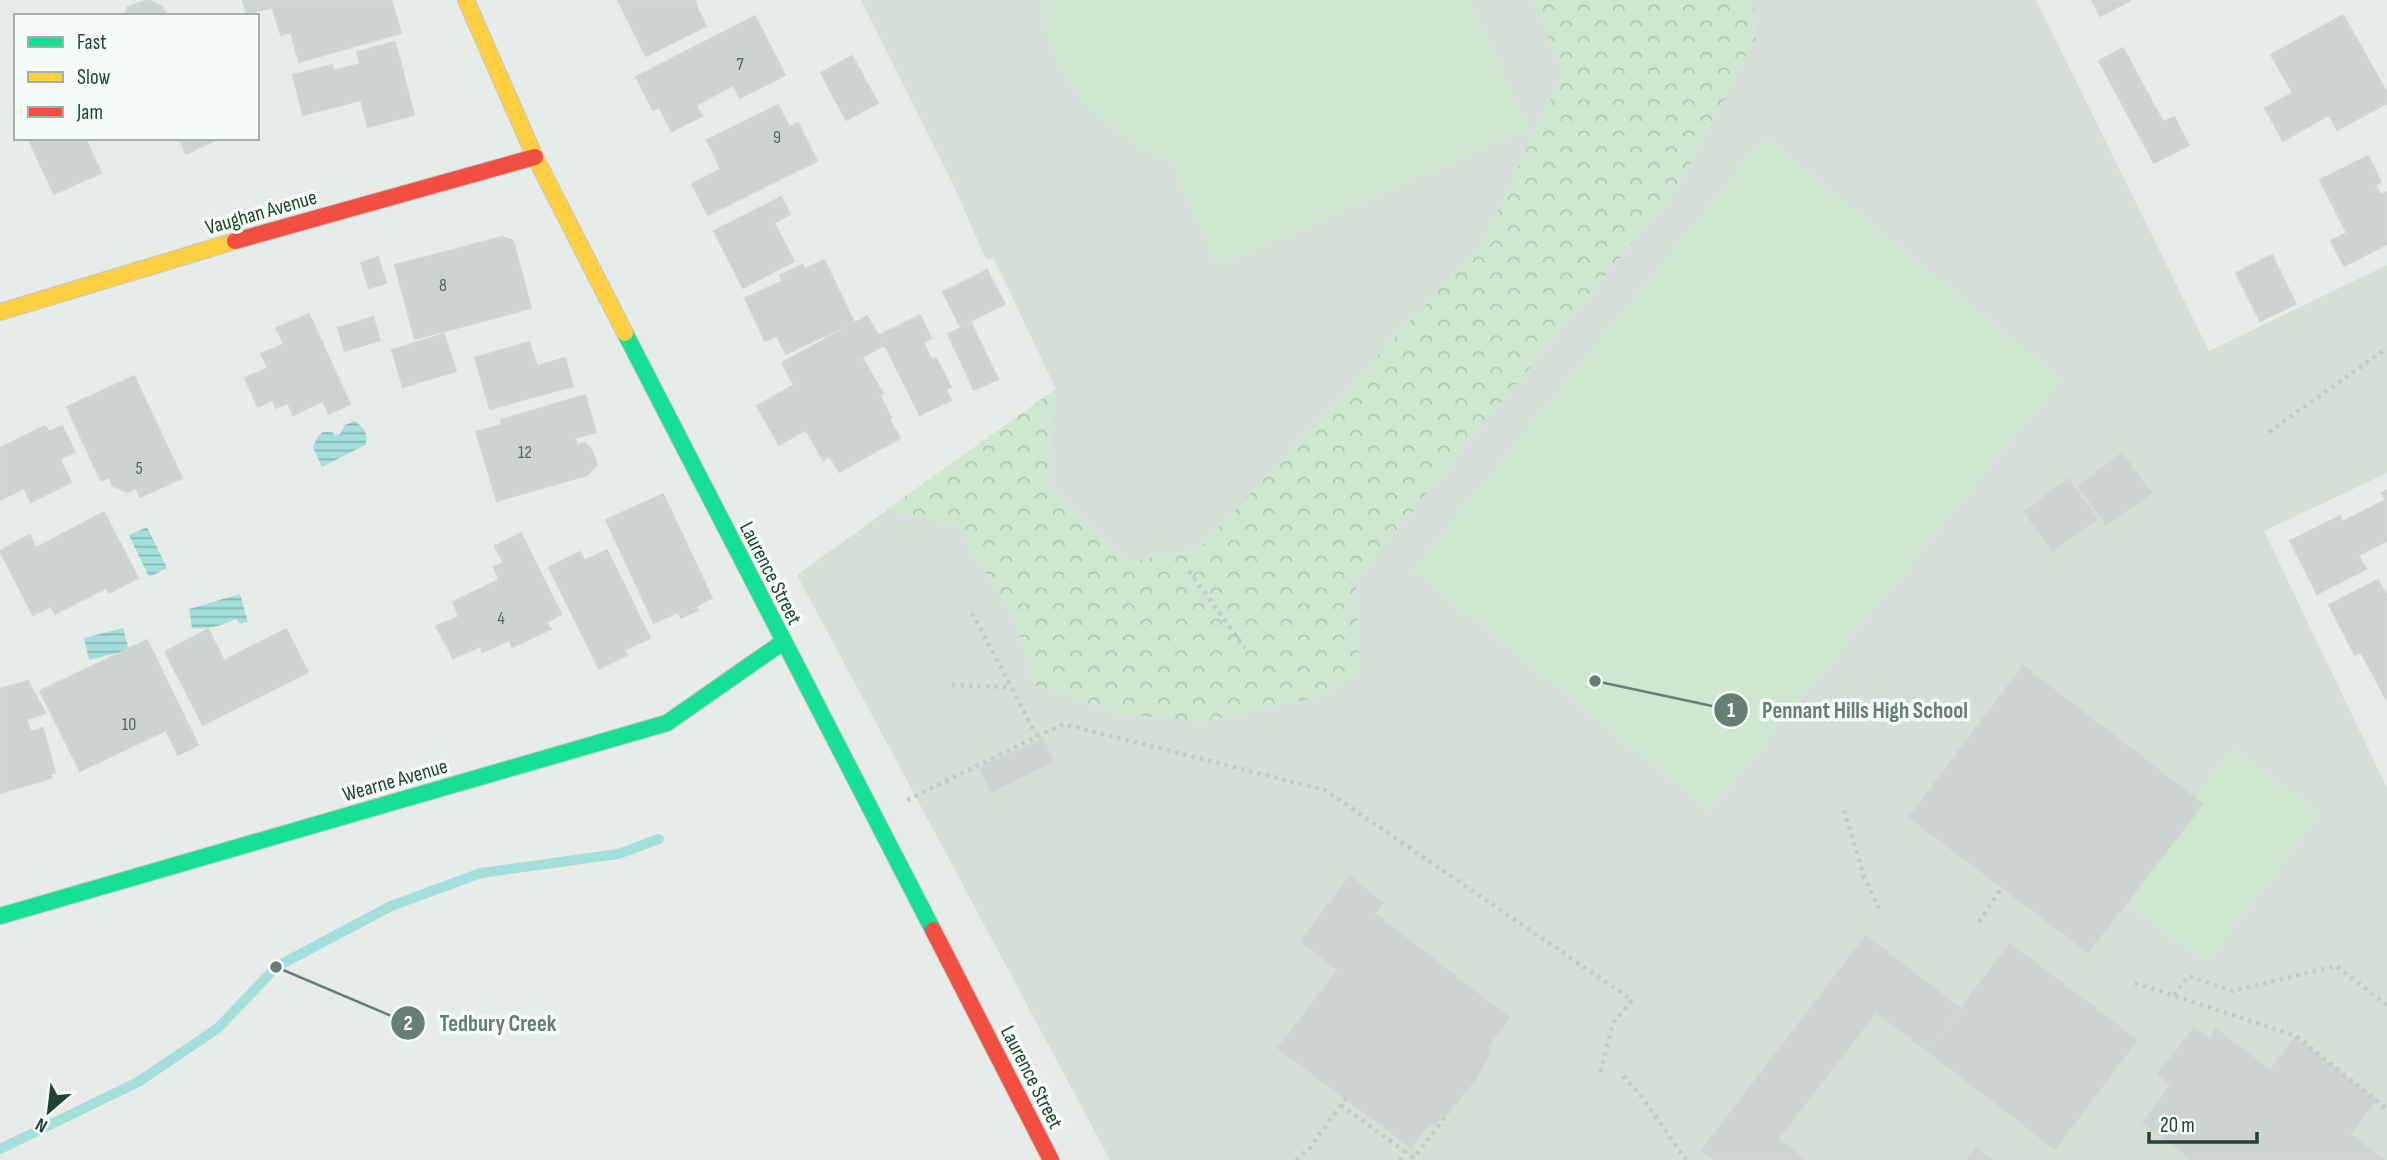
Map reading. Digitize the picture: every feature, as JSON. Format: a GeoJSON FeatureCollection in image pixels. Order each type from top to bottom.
{"type":"FeatureCollection","features":[{"type":"Feature","properties":{"kind":"street","name":"Laurence Street"},"geometry":{"type":"LineString","coordinates":[[466,0],[535,157],[1051,1160]]}},
{"type":"Feature","properties":{"kind":"street","name":"Vaughan Avenue"},"geometry":{"type":"LineString","coordinates":[[0,312],[274,229],[535,157]]}},
{"type":"Feature","properties":{"kind":"street","name":"Wearne Avenue"},"geometry":{"type":"LineString","coordinates":[[0,916],[667,723],[783,642]]}},
{"type":"Feature","properties":{"kind":"path"},"geometry":{"type":"LineString","coordinates":[[2269,432],[2387,348]]}},
{"type":"Feature","properties":{"kind":"path"},"geometry":{"type":"LineString","coordinates":[[1189,571],[1245,648]]}},
{"type":"Feature","properties":{"kind":"path"},"geometry":{"type":"LineString","coordinates":[[972,613],[1038,738]]}},
{"type":"Feature","properties":{"kind":"path"},"geometry":{"type":"LineString","coordinates":[[951,685],[1012,687]]}},
{"type":"Feature","properties":{"kind":"path"},"geometry":{"type":"LineString","coordinates":[[874,816],[1063,724],[1325,790],[1632,1000],[1613,1023],[1600,1074]]}},
{"type":"Feature","properties":{"kind":"path"},"geometry":{"type":"LineString","coordinates":[[1844,810],[1864,877],[1879,908]]}},
{"type":"Feature","properties":{"kind":"path"},"geometry":{"type":"LineString","coordinates":[[1979,922],[2002,887]]}},
{"type":"Feature","properties":{"kind":"path"},"geometry":{"type":"LineString","coordinates":[[2174,995],[2188,976],[2232,991],[2336,967],[2387,1005]]}},
{"type":"Feature","properties":{"kind":"path"},"geometry":{"type":"LineString","coordinates":[[2135,983],[2296,1035],[2387,1109]]}},
{"type":"Feature","properties":{"kind":"path"},"geometry":{"type":"LineString","coordinates":[[1623,1076],[1642,1097],[1686,1160]]}},
{"type":"Feature","properties":{"kind":"path"},"geometry":{"type":"LineString","coordinates":[[1296,1160],[1309,1149],[1346,1098]]}},
{"type":"Feature","properties":{"kind":"path"},"geometry":{"type":"LineString","coordinates":[[1341,1105],[1414,1158],[1448,1112]]}},
{"type":"Feature","properties":{"kind":"path"},"geometry":{"type":"LineString","coordinates":[[1400,1160],[1404,1151]]}},
{"type":"Feature","properties":{"kind":"shaded area"},"geometry":{"type":"Polygon","coordinates":[[[861,0],[2036,0],[2209,351],[2387,265],[2387,473],[2264,531],[2387,788],[2387,1160],[1110,1160],[797,575],[1056,389],[994,259],[986,259],[952,182],[861,0]]]}},
{"type":"Feature","properties":{"kind":"green space"},"geometry":{"type":"Polygon","coordinates":[[[1041,0],[1470,0],[1528,128],[1218,266],[1170,159],[1119,132],[1099,117],[1067,78],[1047,29],[1041,0]]]}},
{"type":"Feature","properties":{"kind":"green space"},"geometry":{"type":"Polygon","coordinates":[[[1533,0],[1754,0],[1756,38],[1679,186],[1356,580],[1359,674],[1318,697],[1203,722],[1115,713],[1033,684],[1017,623],[957,526],[886,510],[1056,389],[1048,485],[1130,562],[1201,547],[1483,242],[1562,74],[1533,0]]]}},
{"type":"Feature","properties":{"kind":"green space"},"geometry":{"type":"Polygon","coordinates":[[[1765,138],[2061,379],[1710,811],[1413,570],[1765,138]]]}},
{"type":"Feature","properties":{"kind":"green space"},"geometry":{"type":"Polygon","coordinates":[[[2233,748],[2320,815],[2206,962],[2126,903],[2203,804],[2195,797],[2233,748]]]}},
{"type":"Feature","properties":{"kind":"water"},"geometry":{"type":"Polygon","coordinates":[[[355,421],[365,432],[365,445],[322,467],[313,447],[318,436],[323,432],[340,434],[345,425],[355,421]]]}},
{"type":"Feature","properties":{"kind":"water"},"geometry":{"type":"Polygon","coordinates":[[[147,527],[167,568],[149,577],[129,535],[147,527]]]}},
{"type":"Feature","properties":{"kind":"water"},"geometry":{"type":"Polygon","coordinates":[[[240,594],[248,622],[240,624],[236,619],[215,626],[192,628],[189,609],[240,594]]]}},
{"type":"Feature","properties":{"kind":"water"},"geometry":{"type":"Polygon","coordinates":[[[123,628],[129,650],[89,660],[84,638],[123,628]]]}},
{"type":"Feature","properties":{"kind":"building"},"geometry":{"type":"Polygon","coordinates":[[[147,0],[162,6],[166,14],[125,14],[128,7],[147,0]]]}},
{"type":"Feature","properties":{"kind":"building"},"geometry":{"type":"Polygon","coordinates":[[[243,0],[391,0],[401,33],[299,62],[291,32],[281,35],[272,7],[247,14],[243,0]]]}},
{"type":"Feature","properties":{"kind":"building"},"geometry":{"type":"Polygon","coordinates":[[[618,0],[696,0],[694,1],[706,26],[646,56],[618,0]]]}},
{"type":"Feature","properties":{"kind":"building"},"geometry":{"type":"Polygon","coordinates":[[[2092,0],[2131,0],[2100,16],[2092,0]]]}},
{"type":"Feature","properties":{"kind":"building"},"geometry":{"type":"Polygon","coordinates":[[[2343,15],[2387,93],[2387,103],[2337,130],[2329,115],[2283,141],[2265,108],[2293,93],[2271,55],[2343,15]]]}},
{"type":"Feature","properties":{"kind":"building"},"geometry":{"type":"Polygon","coordinates":[[[755,16],[785,75],[740,98],[733,85],[696,105],[702,116],[672,131],[659,107],[653,110],[636,77],[755,16]]]}},
{"type":"Feature","properties":{"kind":"building"},"geometry":{"type":"Polygon","coordinates":[[[395,42],[414,115],[368,127],[361,100],[303,115],[293,75],[332,65],[333,71],[360,64],[357,52],[395,42]]]}},
{"type":"Feature","properties":{"kind":"building"},"geometry":{"type":"Polygon","coordinates":[[[2123,48],[2163,122],[2174,117],[2189,145],[2154,163],[2099,61],[2123,48]]]}},
{"type":"Feature","properties":{"kind":"building"},"geometry":{"type":"Polygon","coordinates":[[[852,56],[878,103],[846,120],[821,73],[852,56]]]}},
{"type":"Feature","properties":{"kind":"building"},"geometry":{"type":"Polygon","coordinates":[[[778,105],[789,127],[798,123],[817,161],[708,215],[692,184],[721,169],[707,140],[778,105]]]}},
{"type":"Feature","properties":{"kind":"building"},"geometry":{"type":"Polygon","coordinates":[[[29,140],[86,140],[101,173],[54,194],[29,140]]]}},
{"type":"Feature","properties":{"kind":"building"},"geometry":{"type":"Polygon","coordinates":[[[180,140],[215,140],[186,154],[180,140]]]}},
{"type":"Feature","properties":{"kind":"building"},"geometry":{"type":"Polygon","coordinates":[[[2368,156],[2381,182],[2375,185],[2381,195],[2387,192],[2387,244],[2344,266],[2331,241],[2347,233],[2320,180],[2368,156]]]}},
{"type":"Feature","properties":{"kind":"building"},"geometry":{"type":"Polygon","coordinates":[[[781,197],[790,214],[774,223],[794,261],[743,288],[714,231],[781,197]]]}},
{"type":"Feature","properties":{"kind":"building"},"geometry":{"type":"Polygon","coordinates":[[[502,237],[513,241],[531,308],[415,339],[395,265],[502,237]]]}},
{"type":"Feature","properties":{"kind":"building"},"geometry":{"type":"Polygon","coordinates":[[[2272,255],[2296,304],[2260,321],[2236,273],[2272,255]]]}},
{"type":"Feature","properties":{"kind":"building"},"geometry":{"type":"Polygon","coordinates":[[[378,257],[386,283],[369,288],[361,263],[378,257]]]}},
{"type":"Feature","properties":{"kind":"building"},"geometry":{"type":"Polygon","coordinates":[[[824,260],[854,322],[786,354],[777,336],[765,341],[745,298],[783,281],[780,275],[803,265],[805,269],[824,260]]]}},
{"type":"Feature","properties":{"kind":"building"},"geometry":{"type":"Polygon","coordinates":[[[987,270],[1005,304],[960,326],[943,292],[987,270]]]}},
{"type":"Feature","properties":{"kind":"building"},"geometry":{"type":"Polygon","coordinates":[[[309,314],[350,404],[329,414],[323,401],[293,415],[288,403],[276,408],[273,400],[258,407],[245,378],[268,368],[261,354],[284,344],[276,328],[309,314]]]}},
{"type":"Feature","properties":{"kind":"building"},"geometry":{"type":"Polygon","coordinates":[[[920,315],[931,338],[923,342],[932,360],[936,358],[951,387],[946,390],[951,400],[920,415],[880,335],[920,315]]]}},
{"type":"Feature","properties":{"kind":"building"},"geometry":{"type":"Polygon","coordinates":[[[867,316],[884,345],[857,360],[858,362],[863,359],[883,394],[879,394],[900,438],[839,472],[830,456],[823,460],[806,430],[779,445],[757,406],[794,385],[782,363],[867,316]]]}},
{"type":"Feature","properties":{"kind":"building"},"geometry":{"type":"Polygon","coordinates":[[[373,317],[380,340],[345,351],[338,328],[373,317]]]}},
{"type":"Feature","properties":{"kind":"building"},"geometry":{"type":"Polygon","coordinates":[[[971,323],[998,379],[974,390],[948,334],[971,323]]]}},
{"type":"Feature","properties":{"kind":"building"},"geometry":{"type":"Polygon","coordinates":[[[444,334],[456,371],[403,387],[392,350],[444,334]]]}},
{"type":"Feature","properties":{"kind":"building"},"geometry":{"type":"Polygon","coordinates":[[[529,342],[537,366],[565,358],[573,386],[490,409],[475,358],[529,342]]]}},
{"type":"Feature","properties":{"kind":"building"},"geometry":{"type":"Polygon","coordinates":[[[134,376],[182,478],[140,497],[136,488],[127,492],[113,486],[109,477],[101,481],[67,407],[134,376]]]}},
{"type":"Feature","properties":{"kind":"building"},"geometry":{"type":"Polygon","coordinates":[[[585,395],[596,432],[575,438],[577,445],[585,443],[591,449],[597,464],[587,475],[497,501],[476,432],[502,425],[501,420],[585,395]]]}},
{"type":"Feature","properties":{"kind":"building"},"geometry":{"type":"Polygon","coordinates":[[[45,426],[49,432],[62,426],[75,452],[60,459],[71,482],[31,502],[24,488],[0,500],[0,448],[45,426]]]}},
{"type":"Feature","properties":{"kind":"building"},"geometry":{"type":"Polygon","coordinates":[[[2122,453],[2151,493],[2106,525],[2079,486],[2122,453]]]}},
{"type":"Feature","properties":{"kind":"building"},"geometry":{"type":"Polygon","coordinates":[[[2068,479],[2097,519],[2052,551],[2025,512],[2068,479]]]}},
{"type":"Feature","properties":{"kind":"building"},"geometry":{"type":"Polygon","coordinates":[[[2387,490],[2387,541],[2358,555],[2366,569],[2317,594],[2290,541],[2340,516],[2342,522],[2386,500],[2382,493],[2387,490]]]}},
{"type":"Feature","properties":{"kind":"building"},"geometry":{"type":"Polygon","coordinates":[[[663,494],[712,598],[696,606],[698,610],[681,618],[678,612],[654,623],[606,520],[663,494]]]}},
{"type":"Feature","properties":{"kind":"building"},"geometry":{"type":"Polygon","coordinates":[[[104,512],[138,578],[109,593],[106,588],[55,614],[51,606],[33,615],[0,551],[30,535],[36,548],[104,512]]]}},
{"type":"Feature","properties":{"kind":"building"},"geometry":{"type":"Polygon","coordinates":[[[521,533],[561,614],[546,622],[551,629],[512,647],[510,640],[482,652],[481,646],[453,658],[436,626],[459,617],[453,602],[499,580],[494,567],[504,563],[495,546],[521,533]]]}},
{"type":"Feature","properties":{"kind":"building"},"geometry":{"type":"Polygon","coordinates":[[[607,550],[650,638],[624,650],[627,655],[599,669],[549,567],[580,552],[584,561],[607,550]]]}},
{"type":"Feature","properties":{"kind":"building"},"geometry":{"type":"Polygon","coordinates":[[[2378,580],[2387,596],[2387,701],[2361,652],[2355,655],[2329,605],[2378,580]]]}},
{"type":"Feature","properties":{"kind":"building"},"geometry":{"type":"Polygon","coordinates":[[[208,629],[224,661],[286,629],[308,672],[203,725],[165,652],[208,629]]]}},
{"type":"Feature","properties":{"kind":"building"},"geometry":{"type":"Polygon","coordinates":[[[147,640],[198,745],[178,755],[166,730],[80,771],[40,691],[147,640]]]}},
{"type":"Feature","properties":{"kind":"building"},"geometry":{"type":"Polygon","coordinates":[[[2023,666],[2203,804],[2088,952],[1909,817],[2023,666]]]}},
{"type":"Feature","properties":{"kind":"building"},"geometry":{"type":"Polygon","coordinates":[[[28,681],[45,713],[27,719],[30,732],[43,728],[55,773],[51,773],[51,778],[0,793],[0,689],[28,681]]]}},
{"type":"Feature","properties":{"kind":"building"},"geometry":{"type":"Polygon","coordinates":[[[1043,739],[1053,761],[991,792],[980,767],[1043,739]]]}},
{"type":"Feature","properties":{"kind":"building"},"geometry":{"type":"Polygon","coordinates":[[[1350,876],[1383,903],[1374,913],[1509,1018],[1487,1047],[1491,1051],[1475,1080],[1448,1113],[1433,1125],[1429,1123],[1411,1147],[1278,1048],[1338,970],[1301,941],[1350,876]]]}},
{"type":"Feature","properties":{"kind":"building"},"geometry":{"type":"Polygon","coordinates":[[[1866,936],[1961,1009],[1928,1051],[1876,1012],[1778,1139],[1805,1160],[1715,1160],[1702,1150],[1866,936]]]}},
{"type":"Feature","properties":{"kind":"building"},"geometry":{"type":"Polygon","coordinates":[[[2010,944],[2137,1040],[2055,1149],[1928,1051],[2010,944]]]}},
{"type":"Feature","properties":{"kind":"building"},"geometry":{"type":"Polygon","coordinates":[[[2194,1028],[2209,1039],[2216,1029],[2270,1070],[2295,1038],[2376,1100],[2350,1134],[2384,1160],[2193,1160],[2143,1122],[2171,1085],[2158,1074],[2194,1028]]]}},
{"type":"Feature","properties":{"kind":"building"},"geometry":{"type":"Polygon","coordinates":[[[1976,1148],[1992,1160],[1967,1160],[1976,1148]]]}},
{"type":"Feature","properties":{"kind":"waterway"},"geometry":{"type":"LineString","coordinates":[[0,1149],[138,1082],[218,1028],[276,967],[391,906],[481,873],[618,854],[659,839]]}},
{"type":"Feature","properties":{"kind":"traffic: fast"},"geometry":{"type":"LineString","coordinates":[[625,333],[933,930]]}},
{"type":"Feature","properties":{"kind":"traffic: fast"},"geometry":{"type":"LineString","coordinates":[[0,916],[667,723],[783,642]]}},
{"type":"Feature","properties":{"kind":"traffic: slow"},"geometry":{"type":"LineString","coordinates":[[466,0],[535,157],[625,333]]}},
{"type":"Feature","properties":{"kind":"traffic: slow"},"geometry":{"type":"LineString","coordinates":[[0,312],[235,241]]}},
{"type":"Feature","properties":{"kind":"traffic: jam"},"geometry":{"type":"LineString","coordinates":[[235,241],[535,157]]}},
{"type":"Feature","properties":{"kind":"traffic: jam"},"geometry":{"type":"LineString","coordinates":[[933,930],[1051,1160]]}},
{"type":"Feature","properties":{"kind":"place","name":"Pennant Hills High School"},"geometry":{"type":"Point","coordinates":[1595,681]}},
{"type":"Feature","properties":{"kind":"place","name":"Tedbury Creek"},"geometry":{"type":"Point","coordinates":[276,967]}}]}
